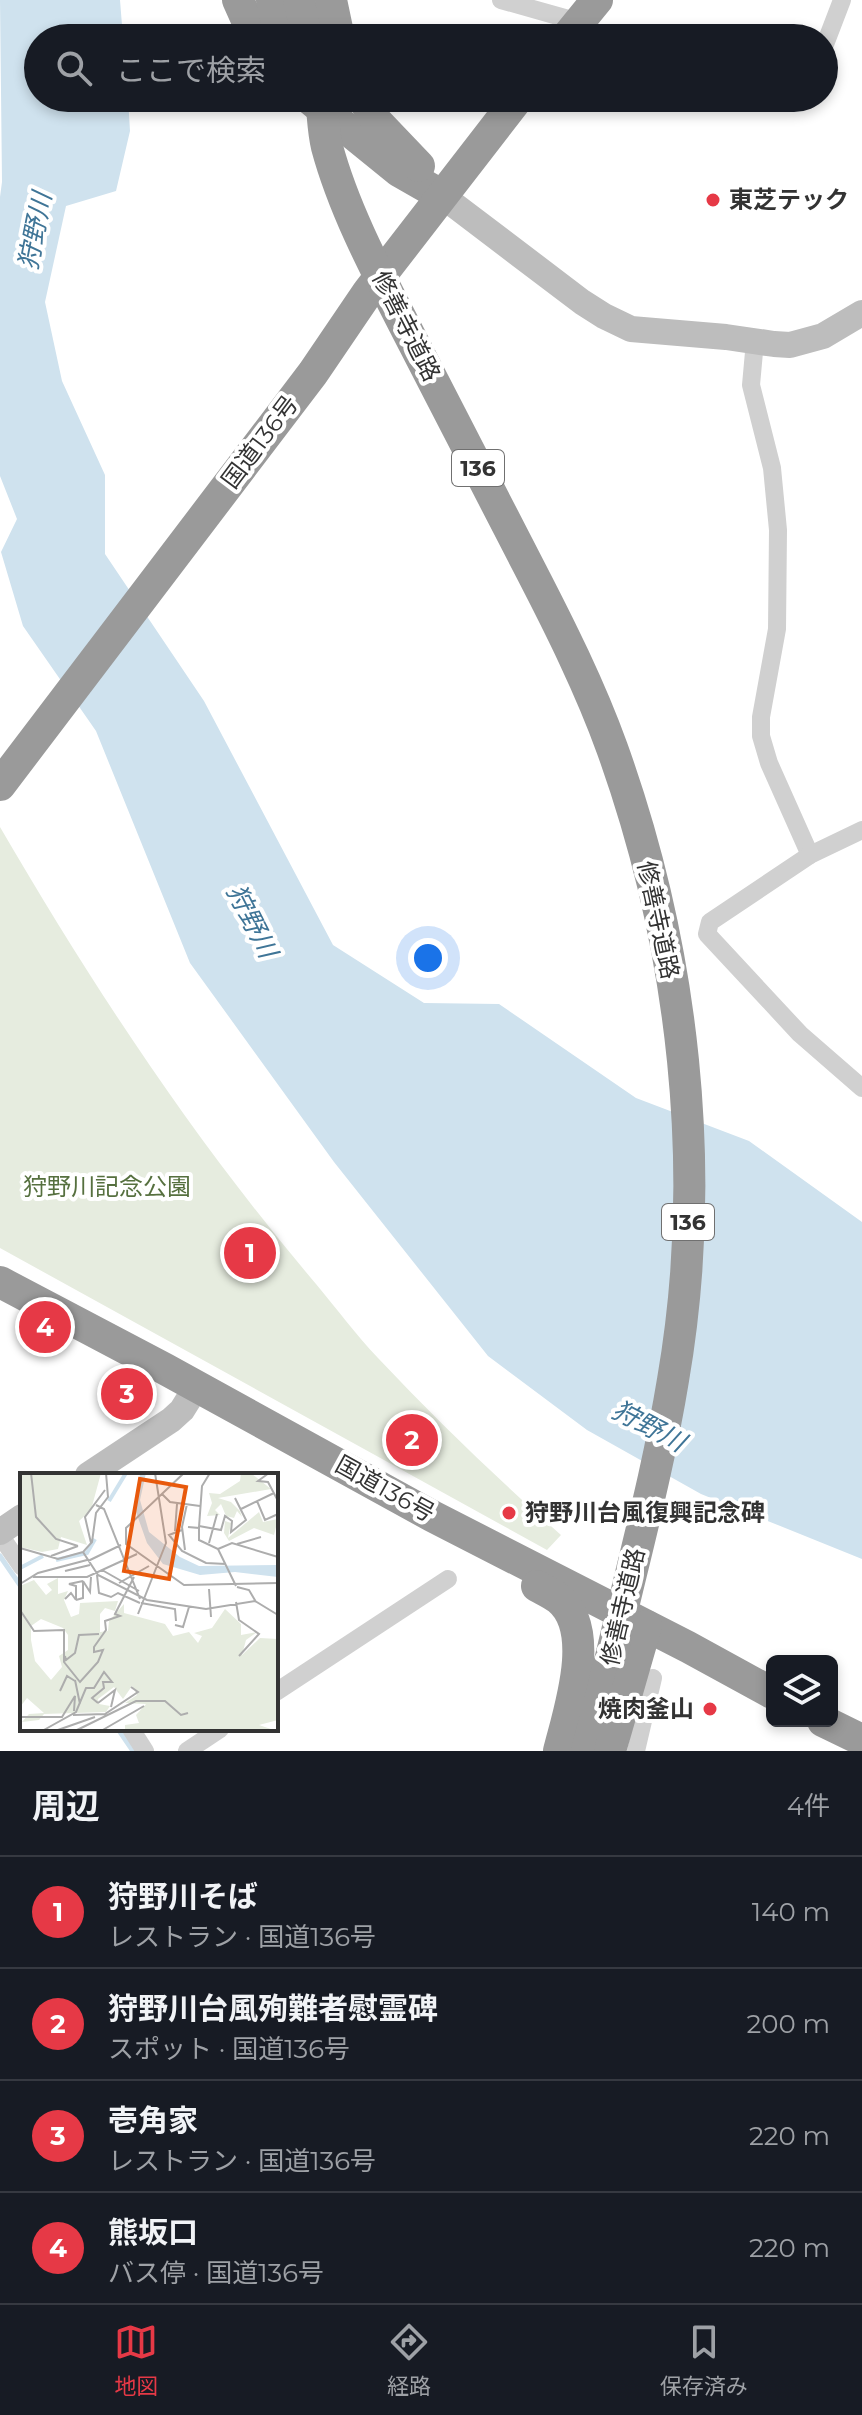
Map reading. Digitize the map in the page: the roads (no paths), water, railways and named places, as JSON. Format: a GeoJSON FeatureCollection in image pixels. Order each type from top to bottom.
{"type":"FeatureCollection","features":[{"type":"Feature","properties":{"kind":"highway"},"geometry":{"type":"LineString","coordinates":[[238,0],[249,24]]}},
{"type":"Feature","properties":{"kind":"highway"},"geometry":{"type":"LineString","coordinates":[[272,0],[277,24]]}},
{"type":"Feature","properties":{"kind":"highway"},"geometry":{"type":"LineString","coordinates":[[299,0],[305,24]]}},
{"type":"Feature","properties":{"kind":"highway"},"geometry":{"type":"LineString","coordinates":[[331,0],[336,24]]}},
{"type":"Feature","properties":{"kind":"highway","name":"修善寺道路"},"geometry":{"type":"LineString","coordinates":[[308,112],[327,146],[365,244],[557,622],[611,745],[662,928],[678,1022],[686,1101],[689,1179],[682,1312],[674,1378],[660,1447],[587,1751]]}},
{"type":"Feature","properties":{"kind":"highway","name":"修善寺道路"},"geometry":{"type":"LineString","coordinates":[[323,112],[327,146]]}},
{"type":"Feature","properties":{"kind":"highway"},"geometry":{"type":"LineString","coordinates":[[326,112],[399,171],[441,195]]}},
{"type":"Feature","properties":{"kind":"highway"},"geometry":{"type":"LineString","coordinates":[[371,112],[441,195]]}},
{"type":"Feature","properties":{"kind":"highway","name":"国道136号"},"geometry":{"type":"LineString","coordinates":[[0,785],[292,400],[441,195],[507,112]]}},
{"type":"Feature","properties":{"kind":"highway","name":"国道136号"},"geometry":{"type":"LineString","coordinates":[[0,1282],[432,1516],[766,1690]]}},
{"type":"Feature","properties":{"kind":"highway"},"geometry":{"type":"LineString","coordinates":[[432,1516],[466,1549],[561,1600],[573,1618],[577,1631],[578,1665],[559,1751]]}},
{"type":"Feature","properties":{"kind":"highway"},"geometry":{"type":"LineString","coordinates":[[578,1665],[584,1659],[597,1630],[616,1610]]}},
{"type":"Feature","properties":{"kind":"highway"},"geometry":{"type":"LineString","coordinates":[[617,1742],[640,1682],[646,1626]]}},
{"type":"Feature","properties":{"kind":"highway"},"geometry":{"type":"LineString","coordinates":[[835,1727],[862,1740]]}},
{"type":"Feature","properties":{"kind":"street"},"geometry":{"type":"LineString","coordinates":[[501,0],[581,20]]}},
{"type":"Feature","properties":{"kind":"street"},"geometry":{"type":"LineString","coordinates":[[833,24],[842,0]]}},
{"type":"Feature","properties":{"kind":"street"},"geometry":{"type":"LineString","coordinates":[[441,195],[582,302],[625,327],[774,344],[802,343],[823,336],[862,313]]}},
{"type":"Feature","properties":{"kind":"street"},"geometry":{"type":"LineString","coordinates":[[755,341],[751,385],[772,468],[778,530],[777,629],[761,717],[761,736],[769,763],[810,855]]}},
{"type":"Feature","properties":{"kind":"street"},"geometry":{"type":"LineString","coordinates":[[862,830],[810,855],[710,922],[707,934],[800,1034],[862,1088]]}},
{"type":"Feature","properties":{"kind":"street"},"geometry":{"type":"LineString","coordinates":[[91,1473],[171,1420],[182,1410],[197,1386]]}},
{"type":"Feature","properties":{"kind":"street"},"geometry":{"type":"LineString","coordinates":[[20,1518],[0,1533],[20,1564]]}},
{"type":"Feature","properties":{"kind":"street"},"geometry":{"type":"LineString","coordinates":[[278,1691],[448,1579]]}},
{"type":"Feature","properties":{"kind":"street"},"geometry":{"type":"LineString","coordinates":[[636,1751],[640,1682]]}},
{"type":"Feature","properties":{"kind":"street"},"geometry":{"type":"LineString","coordinates":[[132,1731],[145,1751]]}},
{"type":"Feature","properties":{"kind":"street"},"geometry":{"type":"LineString","coordinates":[[187,1751],[217,1731]]}},
{"type":"Feature","properties":{"kind":"water","name":"狩野川"},"geometry":{"type":"Polygon","coordinates":[[[0,0],[120,0],[122,24],[24,24],[24,112],[129,112],[130,131],[116,191],[66,206],[45,302],[62,381],[105,475],[105,554],[204,701],[333,945],[424,1003],[499,1004],[636,1098],[749,1141],[862,1222],[862,1559],[701,1494],[587,1430],[488,1356],[334,1162],[190,963],[96,731],[23,626],[1,552],[17,519],[0,476],[0,0]]]}},
{"type":"Feature","properties":{"kind":"waterway"},"geometry":{"type":"LineString","coordinates":[[0,1556],[20,1585]]}},
{"type":"Feature","properties":{"kind":"waterway"},"geometry":{"type":"LineString","coordinates":[[119,1731],[133,1751]]}},
{"type":"Feature","properties":{"kind":"place","name":"東芝テック"},"geometry":{"type":"Point","coordinates":[713,200]}},
{"type":"Feature","properties":{"kind":"place","name":"狩野川そば"},"geometry":{"type":"Point","coordinates":[250,1253]}},
{"type":"Feature","properties":{"kind":"place","name":"熊坂口"},"geometry":{"type":"Point","coordinates":[45,1327]}},
{"type":"Feature","properties":{"kind":"place","name":"壱角家"},"geometry":{"type":"Point","coordinates":[127,1394]}},
{"type":"Feature","properties":{"kind":"place","name":"狩野川台風殉難者慰霊碑"},"geometry":{"type":"Point","coordinates":[412,1440]}},
{"type":"Feature","properties":{"kind":"place","name":"狩野川台風復興記念碑"},"geometry":{"type":"Point","coordinates":[509,1513]}},
{"type":"Feature","properties":{"kind":"place","name":"焼肉釜山"},"geometry":{"type":"Point","coordinates":[710,1709]}},
{"type":"Feature","properties":{"kind":"park label","name":"狩野川記念公園"},"geometry":{"type":"Point","coordinates":[107,1187]}}]}
